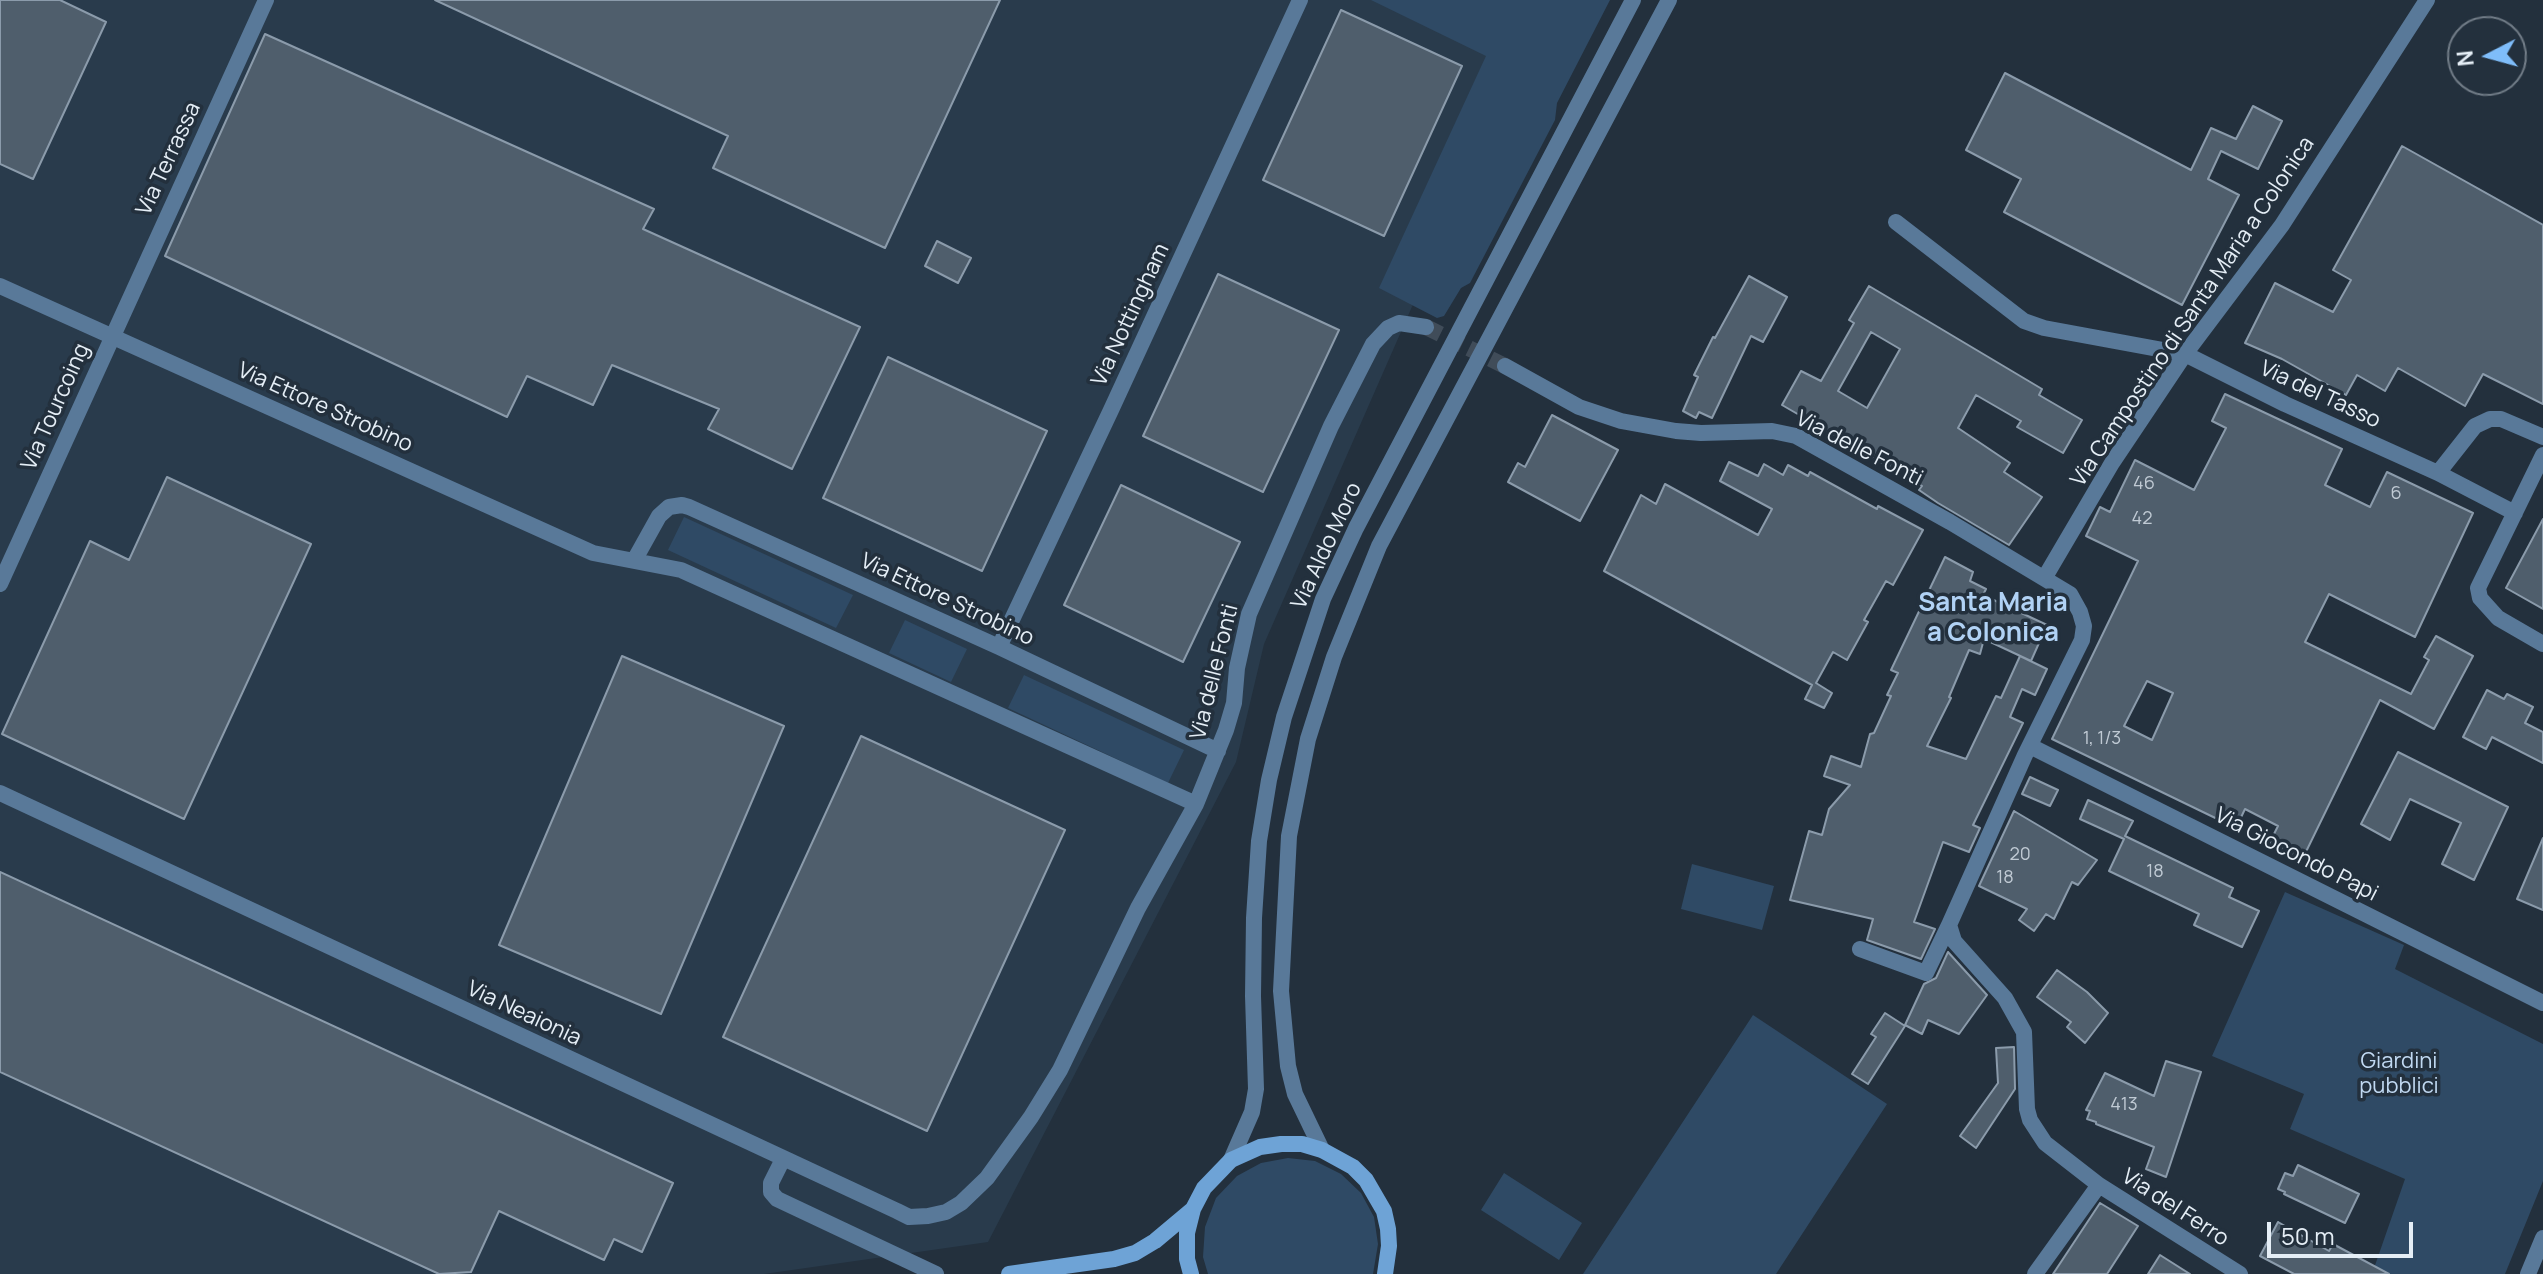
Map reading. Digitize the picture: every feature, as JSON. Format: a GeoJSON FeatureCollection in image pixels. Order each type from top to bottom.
{"type":"FeatureCollection","features":[{"type":"Feature","properties":{"kind":"main road"},"geometry":{"type":"LineString","coordinates":[[1191,1274],[1187,1259],[1187,1233],[1193,1209],[1204,1188],[1231,1160],[1260,1147],[1302,1144],[1322,1150],[1353,1167],[1376,1195],[1388,1229],[1385,1274]]}},
{"type":"Feature","properties":{"kind":"main road"},"geometry":{"type":"LineString","coordinates":[[1009,1274],[1114,1259],[1135,1253],[1155,1241],[1193,1209]]}},
{"type":"Feature","properties":{"kind":"street","name":"Via Terrassa"},"geometry":{"type":"LineString","coordinates":[[113,336],[266,0]]}},
{"type":"Feature","properties":{"kind":"street","name":"Via Nottingham"},"geometry":{"type":"LineString","coordinates":[[999,647],[1300,0]]}},
{"type":"Feature","properties":{"kind":"street","name":"Via Aldo Moro"},"geometry":{"type":"LineString","coordinates":[[1231,1160],[1252,1112],[1256,1089],[1253,965],[1259,841],[1269,780],[1284,717],[1323,599],[1356,528],[1633,0]]}},
{"type":"Feature","properties":{"kind":"street"},"geometry":{"type":"LineString","coordinates":[[1322,1150],[1295,1094],[1288,1066],[1281,991],[1289,836],[1308,739],[1334,657],[1379,546],[1669,0]]}},
{"type":"Feature","properties":{"kind":"street","name":"Via Campostino di Santa Maria a Colonica"},"geometry":{"type":"LineString","coordinates":[[2045,577],[2112,463],[2185,354],[2282,225],[2427,0]]}},
{"type":"Feature","properties":{"kind":"street","name":"Via del Tasso"},"geometry":{"type":"LineString","coordinates":[[1896,222],[2024,321],[2044,328],[2185,354],[2285,404],[2438,473],[2515,513]]}},
{"type":"Feature","properties":{"kind":"street","name":"Via Ettore Strobino"},"geometry":{"type":"LineString","coordinates":[[0,286],[593,553],[681,570],[1196,804]]}},
{"type":"Feature","properties":{"kind":"street","name":"Via delle Fonti"},"geometry":{"type":"LineString","coordinates":[[1013,1143],[1060,1070],[1138,908],[1196,804],[1234,703],[1237,668],[1249,614],[1331,426],[1379,335],[1399,323],[1426,327]]}},
{"type":"Feature","properties":{"kind":"street","name":"Via Tourcoing"},"geometry":{"type":"LineString","coordinates":[[0,584],[113,336]]}},
{"type":"Feature","properties":{"kind":"street","name":"Via delle Fonti"},"geometry":{"type":"LineString","coordinates":[[1505,366],[1579,407],[1621,421],[1676,431],[1772,431],[1796,436],[2045,577]]}},
{"type":"Feature","properties":{"kind":"street"},"geometry":{"type":"LineString","coordinates":[[2438,473],[2475,426],[2490,419],[2501,419],[2543,437]]}},
{"type":"Feature","properties":{"kind":"street"},"geometry":{"type":"LineString","coordinates":[[2543,455],[2478,588],[2480,598],[2498,618],[2543,644]]}},
{"type":"Feature","properties":{"kind":"street","name":"Via Ettore Strobino"},"geometry":{"type":"LineString","coordinates":[[635,559],[659,516],[669,507],[682,505],[999,647],[1218,751]]}},
{"type":"Feature","properties":{"kind":"street"},"geometry":{"type":"LineString","coordinates":[[1860,949],[1926,973],[2082,640],[2084,626],[2070,594],[2045,577]]}},
{"type":"Feature","properties":{"kind":"street","name":"Via Giocondo Papi"},"geometry":{"type":"LineString","coordinates":[[2030,746],[2543,1003]]}},
{"type":"Feature","properties":{"kind":"street","name":"Via Neaionia"},"geometry":{"type":"LineString","coordinates":[[0,793],[909,1217],[946,1212],[961,1203],[987,1178],[1013,1143]]}},
{"type":"Feature","properties":{"kind":"street"},"geometry":{"type":"LineString","coordinates":[[1949,925],[1954,941],[2005,998],[2024,1032],[2030,1120],[2045,1143],[2099,1185]]}},
{"type":"Feature","properties":{"kind":"street"},"geometry":{"type":"LineString","coordinates":[[783,1159],[771,1183],[771,1192],[777,1199],[936,1274]]}},
{"type":"Feature","properties":{"kind":"street","name":"Via del Ferro"},"geometry":{"type":"LineString","coordinates":[[2035,1274],[2099,1185],[2240,1274]]}},
{"type":"Feature","properties":{"kind":"street"},"geometry":{"type":"LineString","coordinates":[[2528,1274],[2543,1238]]}},
{"type":"Feature","properties":{"kind":"shaded area"},"geometry":{"type":"Polygon","coordinates":[[[0,0],[1394,0],[1522,56],[1264,644],[1236,762],[988,1242],[764,1274],[0,1274],[0,0]]]}},
{"type":"Feature","properties":{"kind":"green space"},"geometry":{"type":"Polygon","coordinates":[[[1371,0],[1610,0],[1557,103],[1555,120],[1470,283],[1461,288],[1444,316],[1437,318],[1379,288],[1486,56],[1371,0]]]}},
{"type":"Feature","properties":{"kind":"green space"},"geometry":{"type":"Polygon","coordinates":[[[684,517],[853,595],[836,628],[668,550],[684,517]]]}},
{"type":"Feature","properties":{"kind":"green space"},"geometry":{"type":"Polygon","coordinates":[[[905,620],[967,649],[951,682],[889,653],[905,620]]]}},
{"type":"Feature","properties":{"kind":"green space"},"geometry":{"type":"Polygon","coordinates":[[[1024,675],[1184,750],[1168,783],[1008,708],[1024,675]]]}},
{"type":"Feature","properties":{"kind":"green space"},"geometry":{"type":"Polygon","coordinates":[[[1692,864],[1774,886],[1762,930],[1681,909],[1692,864]]]}},
{"type":"Feature","properties":{"kind":"green space","name":"Giardini pubblici"},"geometry":{"type":"Polygon","coordinates":[[[2285,892],[2404,945],[2395,969],[2543,1044],[2543,1181],[2505,1274],[2372,1274],[2405,1179],[2290,1129],[2304,1094],[2212,1056],[2285,892]]]}},
{"type":"Feature","properties":{"kind":"green space"},"geometry":{"type":"Polygon","coordinates":[[[1753,1015],[1887,1104],[1776,1274],[1583,1274],[1753,1015]]]}},
{"type":"Feature","properties":{"kind":"green space"},"geometry":{"type":"Polygon","coordinates":[[[1288,1158],[1315,1161],[1341,1174],[1361,1193],[1374,1217],[1378,1244],[1373,1274],[1208,1274],[1203,1257],[1205,1227],[1216,1198],[1237,1176],[1261,1163],[1288,1158]]]}},
{"type":"Feature","properties":{"kind":"green space"},"geometry":{"type":"Polygon","coordinates":[[[1504,1173],[1582,1223],[1559,1260],[1481,1210],[1504,1173]]]}},
{"type":"Feature","properties":{"kind":"building"},"geometry":{"type":"Polygon","coordinates":[[[0,0],[60,0],[106,22],[33,179],[0,164],[0,0]]]}},
{"type":"Feature","properties":{"kind":"building"},"geometry":{"type":"Polygon","coordinates":[[[435,0],[1000,0],[885,248],[713,168],[728,136],[435,0]]]}},
{"type":"Feature","properties":{"kind":"building"},"geometry":{"type":"Polygon","coordinates":[[[1341,10],[1462,66],[1384,236],[1263,180],[1341,10]]]}},
{"type":"Feature","properties":{"kind":"building"},"geometry":{"type":"Polygon","coordinates":[[[265,34],[654,209],[643,229],[860,327],[792,469],[708,429],[719,409],[612,365],[593,405],[527,376],[507,417],[165,256],[265,34]]]}},
{"type":"Feature","properties":{"kind":"building"},"geometry":{"type":"Polygon","coordinates":[[[2005,73],[2191,170],[2211,128],[2236,139],[2253,106],[2282,121],[2258,169],[2221,151],[2208,179],[2239,195],[2182,305],[2004,212],[2021,179],[1966,150],[2005,73]]]}},
{"type":"Feature","properties":{"kind":"building"},"geometry":{"type":"Polygon","coordinates":[[[2402,146],[2543,225],[2543,404],[2483,374],[2465,406],[2398,368],[2385,391],[2357,375],[2346,395],[2282,359],[2245,343],[2275,283],[2333,312],[2351,280],[2333,270],[2402,146]]]}},
{"type":"Feature","properties":{"kind":"building"},"geometry":{"type":"Polygon","coordinates":[[[937,241],[971,258],[958,283],[925,266],[937,241]]]}},
{"type":"Feature","properties":{"kind":"building"},"geometry":{"type":"Polygon","coordinates":[[[1218,274],[1339,330],[1263,492],[1143,436],[1218,274]]]}},
{"type":"Feature","properties":{"kind":"building"},"geometry":{"type":"Polygon","coordinates":[[[1749,276],[1787,297],[1763,342],[1751,336],[1712,418],[1699,412],[1696,418],[1683,411],[1698,377],[1694,375],[1749,276]]]}},
{"type":"Feature","properties":{"kind":"building"},"geometry":{"type":"Polygon","coordinates":[[[1869,286],[2042,389],[2039,395],[2082,420],[2063,453],[2017,427],[2021,421],[1976,395],[1958,428],[2010,463],[2004,472],[2042,497],[2009,545],[1938,503],[1919,490],[1922,486],[1782,405],[1801,371],[1821,381],[1854,323],[1849,320],[1869,286]],[[1871,332],[1838,391],[1867,408],[1900,349],[1871,332]]]}},
{"type":"Feature","properties":{"kind":"building"},"geometry":{"type":"Polygon","coordinates":[[[888,357],[1047,431],[982,571],[823,498],[888,357]]]}},
{"type":"Feature","properties":{"kind":"building"},"geometry":{"type":"Polygon","coordinates":[[[2225,394],[2342,449],[2325,485],[2370,507],[2387,472],[2473,513],[2415,637],[2329,594],[2305,642],[2411,694],[2429,660],[2424,657],[2436,636],[2473,656],[2434,729],[2380,700],[2301,862],[2268,846],[2278,826],[2245,809],[2236,828],[2052,739],[2138,561],[2086,536],[2100,507],[2110,512],[2135,460],[2194,490],[2226,428],[2212,421],[2225,394]],[[2147,681],[2124,726],[2152,740],[2173,693],[2147,681]]]}},
{"type":"Feature","properties":{"kind":"building"},"geometry":{"type":"Polygon","coordinates":[[[1552,415],[1618,450],[1580,521],[1508,482],[1518,463],[1525,467],[1552,415]]]}},
{"type":"Feature","properties":{"kind":"building"},"geometry":{"type":"Polygon","coordinates":[[[1729,462],[1758,476],[1764,464],[1783,475],[1788,465],[1808,476],[1810,472],[1923,530],[1893,585],[1886,581],[1864,620],[1868,622],[1847,660],[1833,652],[1816,683],[1832,693],[1824,708],[1805,699],[1812,685],[1604,571],[1641,495],[1656,504],[1665,484],[1758,535],[1772,509],[1720,481],[1729,462]]]}},
{"type":"Feature","properties":{"kind":"building"},"geometry":{"type":"Polygon","coordinates":[[[167,477],[311,544],[184,819],[2,734],[90,541],[129,560],[167,477]]]}},
{"type":"Feature","properties":{"kind":"building"},"geometry":{"type":"Polygon","coordinates":[[[1121,485],[1240,542],[1183,662],[1064,605],[1121,485]]]}},
{"type":"Feature","properties":{"kind":"building"},"geometry":{"type":"Polygon","coordinates":[[[2543,519],[2543,609],[2506,588],[2543,519]]]}},
{"type":"Feature","properties":{"kind":"building"},"geometry":{"type":"Polygon","coordinates":[[[1945,557],[1973,572],[1970,581],[1986,589],[1983,595],[2047,625],[2031,661],[1984,639],[1980,654],[1969,650],[1951,698],[1927,746],[1966,759],[1996,696],[2001,698],[2020,656],[2047,669],[2035,695],[2022,689],[2010,717],[2023,723],[1973,825],[1980,828],[1969,852],[1943,842],[1914,922],[1935,929],[1921,959],[1867,940],[1873,919],[1790,900],[1809,831],[1822,835],[1829,809],[1850,785],[1824,776],[1831,756],[1861,767],[1870,734],[1874,733],[1891,696],[1887,695],[1898,673],[1891,670],[1945,557]]]}},
{"type":"Feature","properties":{"kind":"building"},"geometry":{"type":"Polygon","coordinates":[[[622,656],[784,726],[661,1014],[499,945],[622,656]]]}},
{"type":"Feature","properties":{"kind":"building"},"geometry":{"type":"Polygon","coordinates":[[[2487,690],[2504,699],[2507,694],[2533,707],[2525,723],[2543,732],[2543,763],[2492,737],[2486,749],[2463,737],[2487,690]]]}},
{"type":"Feature","properties":{"kind":"building"},"geometry":{"type":"Polygon","coordinates":[[[861,736],[1065,830],[927,1131],[723,1037],[861,736]]]}},
{"type":"Feature","properties":{"kind":"building"},"geometry":{"type":"Polygon","coordinates":[[[2398,752],[2508,807],[2474,880],[2442,864],[2461,823],[2410,799],[2390,840],[2361,824],[2398,752]]]}},
{"type":"Feature","properties":{"kind":"building"},"geometry":{"type":"Polygon","coordinates":[[[2030,777],[2058,790],[2050,806],[2022,794],[2030,777]]]}},
{"type":"Feature","properties":{"kind":"building"},"geometry":{"type":"Polygon","coordinates":[[[2088,800],[2133,821],[2125,836],[2233,888],[2229,897],[2259,911],[2242,947],[2194,925],[2199,914],[2109,871],[2124,839],[2080,819],[2088,800]]]}},
{"type":"Feature","properties":{"kind":"building"},"geometry":{"type":"Polygon","coordinates":[[[2014,811],[2097,860],[2078,885],[2072,882],[2054,919],[2046,914],[2034,931],[2019,920],[2027,909],[1979,886],[2014,811]]]}},
{"type":"Feature","properties":{"kind":"building"},"geometry":{"type":"Polygon","coordinates":[[[2543,838],[2543,910],[2517,899],[2543,838]]]}},
{"type":"Feature","properties":{"kind":"building"},"geometry":{"type":"Polygon","coordinates":[[[0,872],[673,1183],[642,1252],[614,1239],[604,1260],[499,1211],[471,1272],[439,1274],[0,1072],[0,872]]]}},
{"type":"Feature","properties":{"kind":"building"},"geometry":{"type":"Polygon","coordinates":[[[1948,952],[1987,995],[1959,1034],[1928,1020],[1922,1034],[1905,1025],[1924,984],[1936,978],[1948,952]]]}},
{"type":"Feature","properties":{"kind":"building"},"geometry":{"type":"Polygon","coordinates":[[[2057,970],[2087,992],[2108,1013],[2085,1043],[2067,1027],[2071,1022],[2037,997],[2057,970]]]}},
{"type":"Feature","properties":{"kind":"building"},"geometry":{"type":"Polygon","coordinates":[[[1885,1013],[1905,1026],[1868,1084],[1852,1074],[1876,1037],[1871,1034],[1885,1013]]]}},
{"type":"Feature","properties":{"kind":"building"},"geometry":{"type":"Polygon","coordinates":[[[2014,1047],[2015,1089],[1976,1148],[1960,1136],[1998,1083],[1996,1048],[2014,1047]]]}},
{"type":"Feature","properties":{"kind":"building"},"geometry":{"type":"Polygon","coordinates":[[[2166,1061],[2201,1072],[2166,1177],[2146,1169],[2154,1147],[2096,1124],[2087,1119],[2090,1111],[2086,1110],[2105,1073],[2154,1096],[2166,1061]]]}},
{"type":"Feature","properties":{"kind":"building"},"geometry":{"type":"Polygon","coordinates":[[[2298,1165],[2359,1194],[2345,1223],[2278,1189],[2285,1173],[2293,1176],[2298,1165]]]}},
{"type":"Feature","properties":{"kind":"building"},"geometry":{"type":"Polygon","coordinates":[[[2100,1203],[2138,1226],[2107,1274],[2053,1274],[2100,1203]]]}},
{"type":"Feature","properties":{"kind":"building"},"geometry":{"type":"Polygon","coordinates":[[[2278,1222],[2329,1251],[2333,1244],[2389,1274],[2294,1274],[2260,1256],[2278,1222]]]}},
{"type":"Feature","properties":{"kind":"building"},"geometry":{"type":"Polygon","coordinates":[[[2160,1255],[2190,1274],[2148,1274],[2160,1255]]]}},
{"type":"Feature","properties":{"kind":"tunnel"},"geometry":{"type":"LineString","coordinates":[[1426,327],[1505,366]]}},
{"type":"Feature","properties":{"kind":"district","name":"Santa Maria a Colonica"},"geometry":{"type":"Point","coordinates":[1993,619]}}]}
